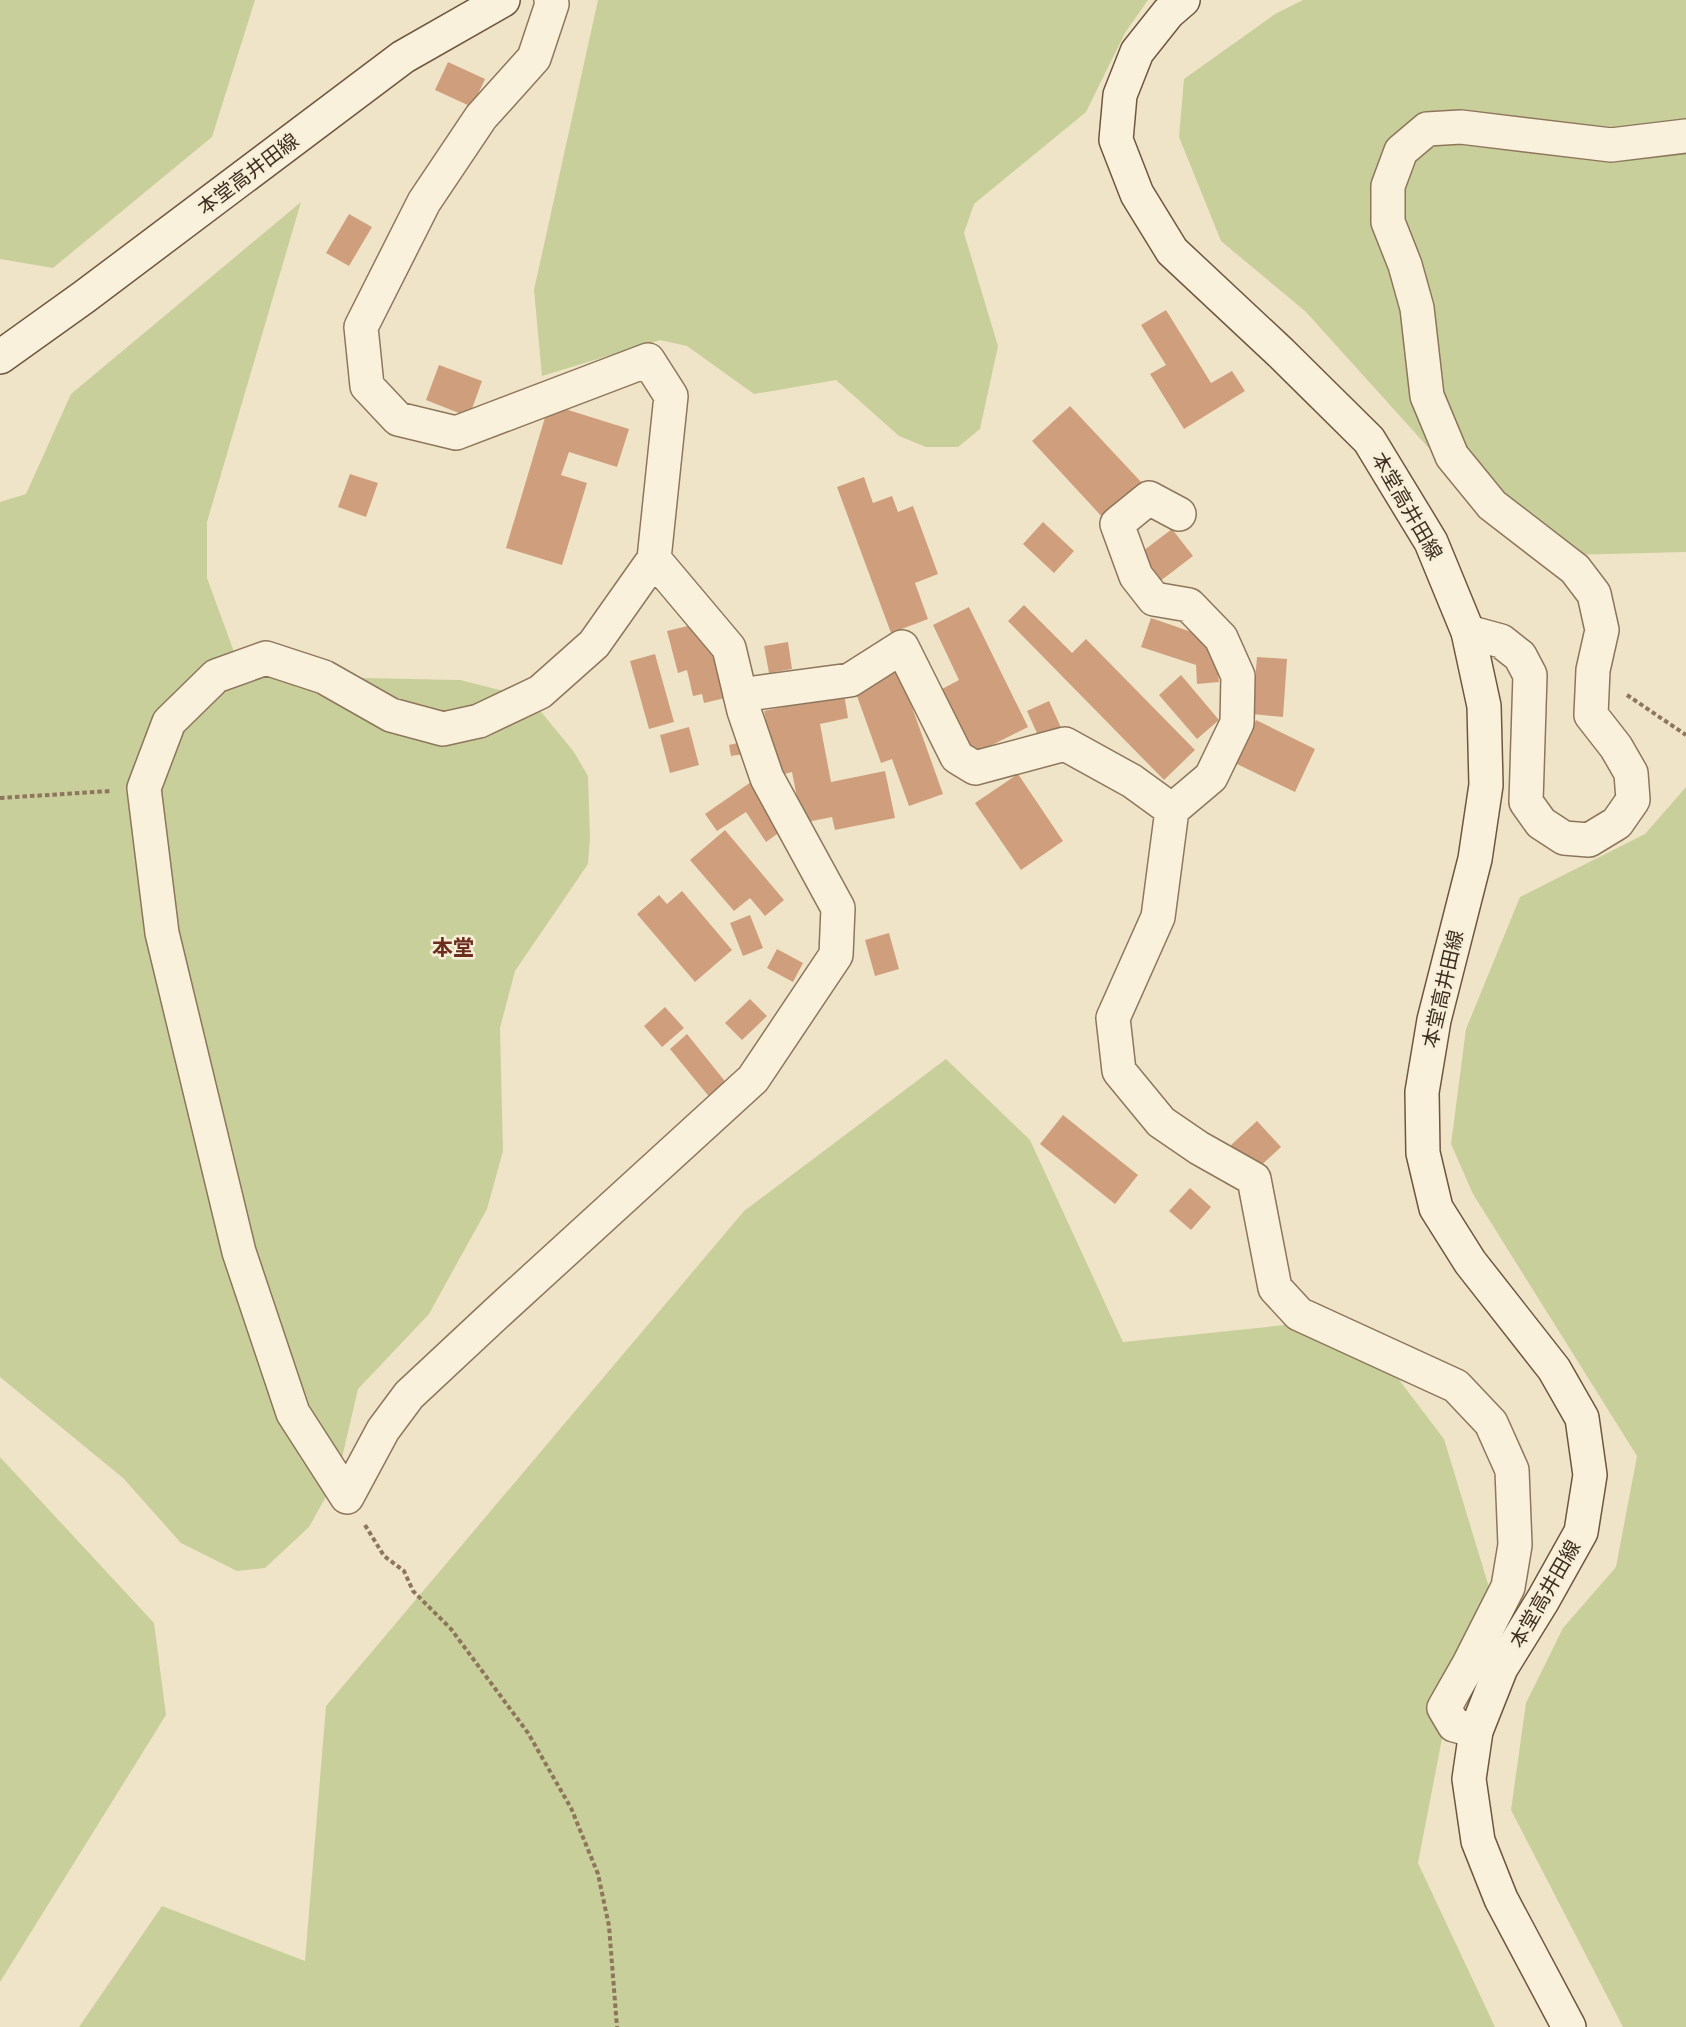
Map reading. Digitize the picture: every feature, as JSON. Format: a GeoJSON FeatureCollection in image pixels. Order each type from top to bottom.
{"type":"FeatureCollection","features":[{"type":"Feature","properties":{"kind":"street","name":"本堂高井田線"},"geometry":{"type":"LineString","coordinates":[[0,357],[84,297],[403,57],[503,0]]}},
{"type":"Feature","properties":{"kind":"street"},"geometry":{"type":"LineString","coordinates":[[551,0],[552,4],[534,58],[481,117],[424,202],[361,327],[367,386],[398,419],[456,433],[648,360],[671,396],[654,559],[594,644],[540,692],[479,721],[442,729],[391,715],[324,677],[266,658],[216,676],[169,722],[144,788],[162,933],[239,1252],[293,1413],[347,1497],[383,1430],[409,1395],[753,1079],[836,955],[838,908],[767,778],[740,694],[729,648],[654,559]]}},
{"type":"Feature","properties":{"kind":"street","name":"本堂高井田線"},"geometry":{"type":"LineString","coordinates":[[1183,0],[1168,13],[1137,52],[1120,95],[1116,140],[1137,194],[1172,251],[1281,353],[1369,440],[1431,542],[1468,632],[1484,706],[1486,784],[1475,859],[1434,1020],[1422,1092],[1423,1153],[1436,1208],[1470,1262],[1554,1370],[1582,1418],[1590,1475],[1581,1532],[1501,1668],[1476,1731],[1469,1779],[1478,1841],[1501,1899],[1569,2027]]}},
{"type":"Feature","properties":{"kind":"street"},"geometry":{"type":"LineString","coordinates":[[1468,632],[1501,641],[1520,656],[1530,675],[1526,801],[1541,823],[1564,838],[1589,840],[1617,823],[1633,800],[1631,773],[1616,747],[1591,715],[1593,670],[1602,630],[1594,594],[1575,569],[1492,505],[1452,456],[1427,396],[1417,308],[1405,265],[1388,222],[1388,186],[1401,151],[1427,129],[1461,127],[1611,145],[1686,136]]}},
{"type":"Feature","properties":{"kind":"street"},"geometry":{"type":"LineString","coordinates":[[1179,514],[1149,498],[1117,524],[1136,576],[1154,599],[1189,606],[1221,638],[1238,676],[1237,723],[1211,777],[1172,810],[1158,917],[1113,1018],[1119,1071],[1161,1122],[1199,1148],[1254,1179],[1275,1288],[1299,1314],[1456,1386],[1491,1423],[1512,1470],[1515,1545],[1508,1587],[1444,1708],[1454,1725],[1476,1731]]}},
{"type":"Feature","properties":{"kind":"street"},"geometry":{"type":"LineString","coordinates":[[740,694],[850,680],[902,647],[957,757],[975,768],[1065,744],[1132,781],[1172,810]]}},
{"type":"Feature","properties":{"kind":"path"},"geometry":{"type":"LineString","coordinates":[[1593,670],[1648,711],[1686,735]]}},
{"type":"Feature","properties":{"kind":"path"},"geometry":{"type":"LineString","coordinates":[[0,798],[144,788]]}},
{"type":"Feature","properties":{"kind":"path"},"geometry":{"type":"LineString","coordinates":[[347,1497],[384,1556],[404,1571],[413,1591],[451,1629],[528,1733],[571,1808],[598,1874],[607,1915],[617,2027]]}},
{"type":"Feature","properties":{"kind":"green space"},"geometry":{"type":"Polygon","coordinates":[[[0,0],[255,0],[212,137],[53,268],[0,259],[0,0]]]}},
{"type":"Feature","properties":{"kind":"green space"},"geometry":{"type":"Polygon","coordinates":[[[598,0],[1148,0],[1125,33],[1086,112],[974,204],[964,233],[998,346],[980,429],[958,447],[926,447],[899,436],[836,380],[754,394],[687,346],[660,340],[542,376],[534,290],[598,0]]]}},
{"type":"Feature","properties":{"kind":"green space"},"geometry":{"type":"Polygon","coordinates":[[[1303,0],[1686,0],[1686,552],[1568,555],[1491,517],[1306,312],[1221,241],[1179,137],[1184,79],[1275,14],[1303,0]]]}},
{"type":"Feature","properties":{"kind":"green space"},"geometry":{"type":"Polygon","coordinates":[[[301,202],[207,522],[207,578],[237,660],[314,677],[460,680],[516,694],[538,708],[574,752],[588,776],[590,837],[588,864],[515,971],[500,1028],[503,1151],[487,1209],[429,1314],[358,1389],[338,1475],[309,1527],[265,1568],[237,1571],[181,1543],[123,1478],[0,1377],[0,502],[26,494],[71,394],[301,202]]]}},
{"type":"Feature","properties":{"kind":"green space"},"geometry":{"type":"Polygon","coordinates":[[[1686,787],[1686,2027],[1623,2027],[1511,1810],[1526,1703],[1563,1628],[1616,1567],[1637,1456],[1473,1194],[1451,1144],[1466,1029],[1520,897],[1645,834],[1686,787]]]}},
{"type":"Feature","properties":{"kind":"green space"},"geometry":{"type":"Polygon","coordinates":[[[946,1059],[1030,1140],[1123,1342],[1352,1318],[1444,1439],[1495,1607],[1451,1692],[1418,1863],[1495,2027],[79,2027],[162,1906],[305,1961],[326,1706],[744,1211],[946,1059]]]}},
{"type":"Feature","properties":{"kind":"green space"},"geometry":{"type":"Polygon","coordinates":[[[0,1457],[154,1623],[166,1715],[0,1982],[0,1457]]]}},
{"type":"Feature","properties":{"kind":"building"},"geometry":{"type":"Polygon","coordinates":[[[448,62],[485,79],[472,107],[435,90],[448,62]]]}},
{"type":"Feature","properties":{"kind":"building"},"geometry":{"type":"Polygon","coordinates":[[[349,214],[372,227],[349,266],[326,253],[349,214]]]}},
{"type":"Feature","properties":{"kind":"building"},"geometry":{"type":"Polygon","coordinates":[[[1166,310],[1211,383],[1232,371],[1245,391],[1184,429],[1150,374],[1166,365],[1141,325],[1166,310]]]}},
{"type":"Feature","properties":{"kind":"building"},"geometry":{"type":"Polygon","coordinates":[[[439,365],[482,381],[469,417],[426,400],[439,365]]]}},
{"type":"Feature","properties":{"kind":"building"},"geometry":{"type":"Polygon","coordinates":[[[549,404],[629,429],[617,467],[569,452],[561,475],[587,483],[562,565],[506,548],[549,404]]]}},
{"type":"Feature","properties":{"kind":"building"},"geometry":{"type":"Polygon","coordinates":[[[1070,406],[1142,483],[1104,519],[1032,441],[1070,406]]]}},
{"type":"Feature","properties":{"kind":"building"},"geometry":{"type":"Polygon","coordinates":[[[350,474],[378,483],[366,517],[338,507],[350,474]]]}},
{"type":"Feature","properties":{"kind":"building"},"geometry":{"type":"Polygon","coordinates":[[[864,477],[873,503],[892,496],[898,512],[913,506],[938,574],[915,583],[928,619],[891,633],[837,487],[864,477]]]}},
{"type":"Feature","properties":{"kind":"building"},"geometry":{"type":"Polygon","coordinates":[[[1043,522],[1074,551],[1054,573],[1023,544],[1043,522]]]}},
{"type":"Feature","properties":{"kind":"building"},"geometry":{"type":"Polygon","coordinates":[[[1172,529],[1193,556],[1159,582],[1139,554],[1172,529]]]}},
{"type":"Feature","properties":{"kind":"building"},"geometry":{"type":"Polygon","coordinates":[[[1024,605],[1072,653],[1086,639],[1195,750],[1164,780],[1008,621],[1024,605]]]}},
{"type":"Feature","properties":{"kind":"building"},"geometry":{"type":"Polygon","coordinates":[[[969,607],[1028,727],[974,754],[942,689],[959,680],[933,625],[969,607]]]}},
{"type":"Feature","properties":{"kind":"building"},"geometry":{"type":"Polygon","coordinates":[[[1151,618],[1215,640],[1219,682],[1197,684],[1196,665],[1141,647],[1151,618]]]}},
{"type":"Feature","properties":{"kind":"building"},"geometry":{"type":"Polygon","coordinates":[[[696,624],[700,641],[714,637],[729,697],[704,703],[702,694],[693,696],[687,670],[678,673],[667,631],[696,624]]]}},
{"type":"Feature","properties":{"kind":"building"},"geometry":{"type":"Polygon","coordinates":[[[788,642],[792,669],[769,673],[764,646],[788,642]]]}},
{"type":"Feature","properties":{"kind":"building"},"geometry":{"type":"Polygon","coordinates":[[[655,654],[674,722],[649,729],[630,661],[655,654]]]}},
{"type":"Feature","properties":{"kind":"building"},"geometry":{"type":"Polygon","coordinates":[[[1257,657],[1287,659],[1283,717],[1252,714],[1257,657]]]}},
{"type":"Feature","properties":{"kind":"building"},"geometry":{"type":"Polygon","coordinates":[[[898,668],[943,794],[909,806],[892,759],[881,763],[853,685],[898,668]]]}},
{"type":"Feature","properties":{"kind":"building"},"geometry":{"type":"Polygon","coordinates":[[[1181,675],[1219,720],[1197,739],[1159,695],[1181,675]]]}},
{"type":"Feature","properties":{"kind":"building"},"geometry":{"type":"Polygon","coordinates":[[[844,694],[848,718],[820,724],[831,782],[885,771],[895,818],[835,830],[832,817],[802,823],[792,772],[777,776],[764,711],[844,694]]]}},
{"type":"Feature","properties":{"kind":"building"},"geometry":{"type":"Polygon","coordinates":[[[1049,701],[1063,732],[1041,742],[1027,711],[1049,701]]]}},
{"type":"Feature","properties":{"kind":"building"},"geometry":{"type":"Polygon","coordinates":[[[1256,720],[1315,749],[1295,792],[1235,763],[1256,720]]]}},
{"type":"Feature","properties":{"kind":"building"},"geometry":{"type":"Polygon","coordinates":[[[689,727],[699,765],[670,773],[660,735],[689,727]]]}},
{"type":"Feature","properties":{"kind":"building"},"geometry":{"type":"Polygon","coordinates":[[[742,742],[744,754],[731,756],[729,745],[742,742]]]}},
{"type":"Feature","properties":{"kind":"building"},"geometry":{"type":"Polygon","coordinates":[[[1018,774],[1063,841],[1021,870],[975,803],[1018,774]]]}},
{"type":"Feature","properties":{"kind":"building"},"geometry":{"type":"Polygon","coordinates":[[[751,782],[784,829],[766,842],[746,812],[717,831],[705,814],[751,782]]]}},
{"type":"Feature","properties":{"kind":"building"},"geometry":{"type":"Polygon","coordinates":[[[725,830],[784,900],[765,916],[750,898],[734,911],[690,860],[725,830]]]}},
{"type":"Feature","properties":{"kind":"building"},"geometry":{"type":"Polygon","coordinates":[[[682,891],[732,950],[695,982],[637,914],[659,895],[667,904],[682,891]]]}},
{"type":"Feature","properties":{"kind":"building"},"geometry":{"type":"Polygon","coordinates":[[[750,915],[763,948],[743,956],[730,923],[750,915]]]}},
{"type":"Feature","properties":{"kind":"building"},"geometry":{"type":"Polygon","coordinates":[[[889,933],[899,969],[875,976],[865,940],[889,933]]]}},
{"type":"Feature","properties":{"kind":"building"},"geometry":{"type":"Polygon","coordinates":[[[777,949],[803,963],[793,982],[767,968],[777,949]]]}},
{"type":"Feature","properties":{"kind":"building"},"geometry":{"type":"Polygon","coordinates":[[[750,999],[767,1016],[742,1040],[725,1023],[750,999]]]}},
{"type":"Feature","properties":{"kind":"building"},"geometry":{"type":"Polygon","coordinates":[[[665,1007],[684,1028],[662,1047],[644,1026],[665,1007]]]}},
{"type":"Feature","properties":{"kind":"building"},"geometry":{"type":"Polygon","coordinates":[[[687,1034],[728,1085],[711,1099],[670,1049],[687,1034]]]}},
{"type":"Feature","properties":{"kind":"building"},"geometry":{"type":"Polygon","coordinates":[[[1063,1115],[1138,1175],[1115,1204],[1040,1144],[1063,1115]]]}},
{"type":"Feature","properties":{"kind":"building"},"geometry":{"type":"Polygon","coordinates":[[[1257,1121],[1281,1147],[1255,1171],[1231,1145],[1257,1121]]]}},
{"type":"Feature","properties":{"kind":"building"},"geometry":{"type":"Polygon","coordinates":[[[1190,1188],[1211,1207],[1191,1230],[1169,1211],[1190,1188]]]}},
{"type":"Feature","properties":{"kind":"district","name":"本堂"},"geometry":{"type":"Point","coordinates":[453,948]}}]}
